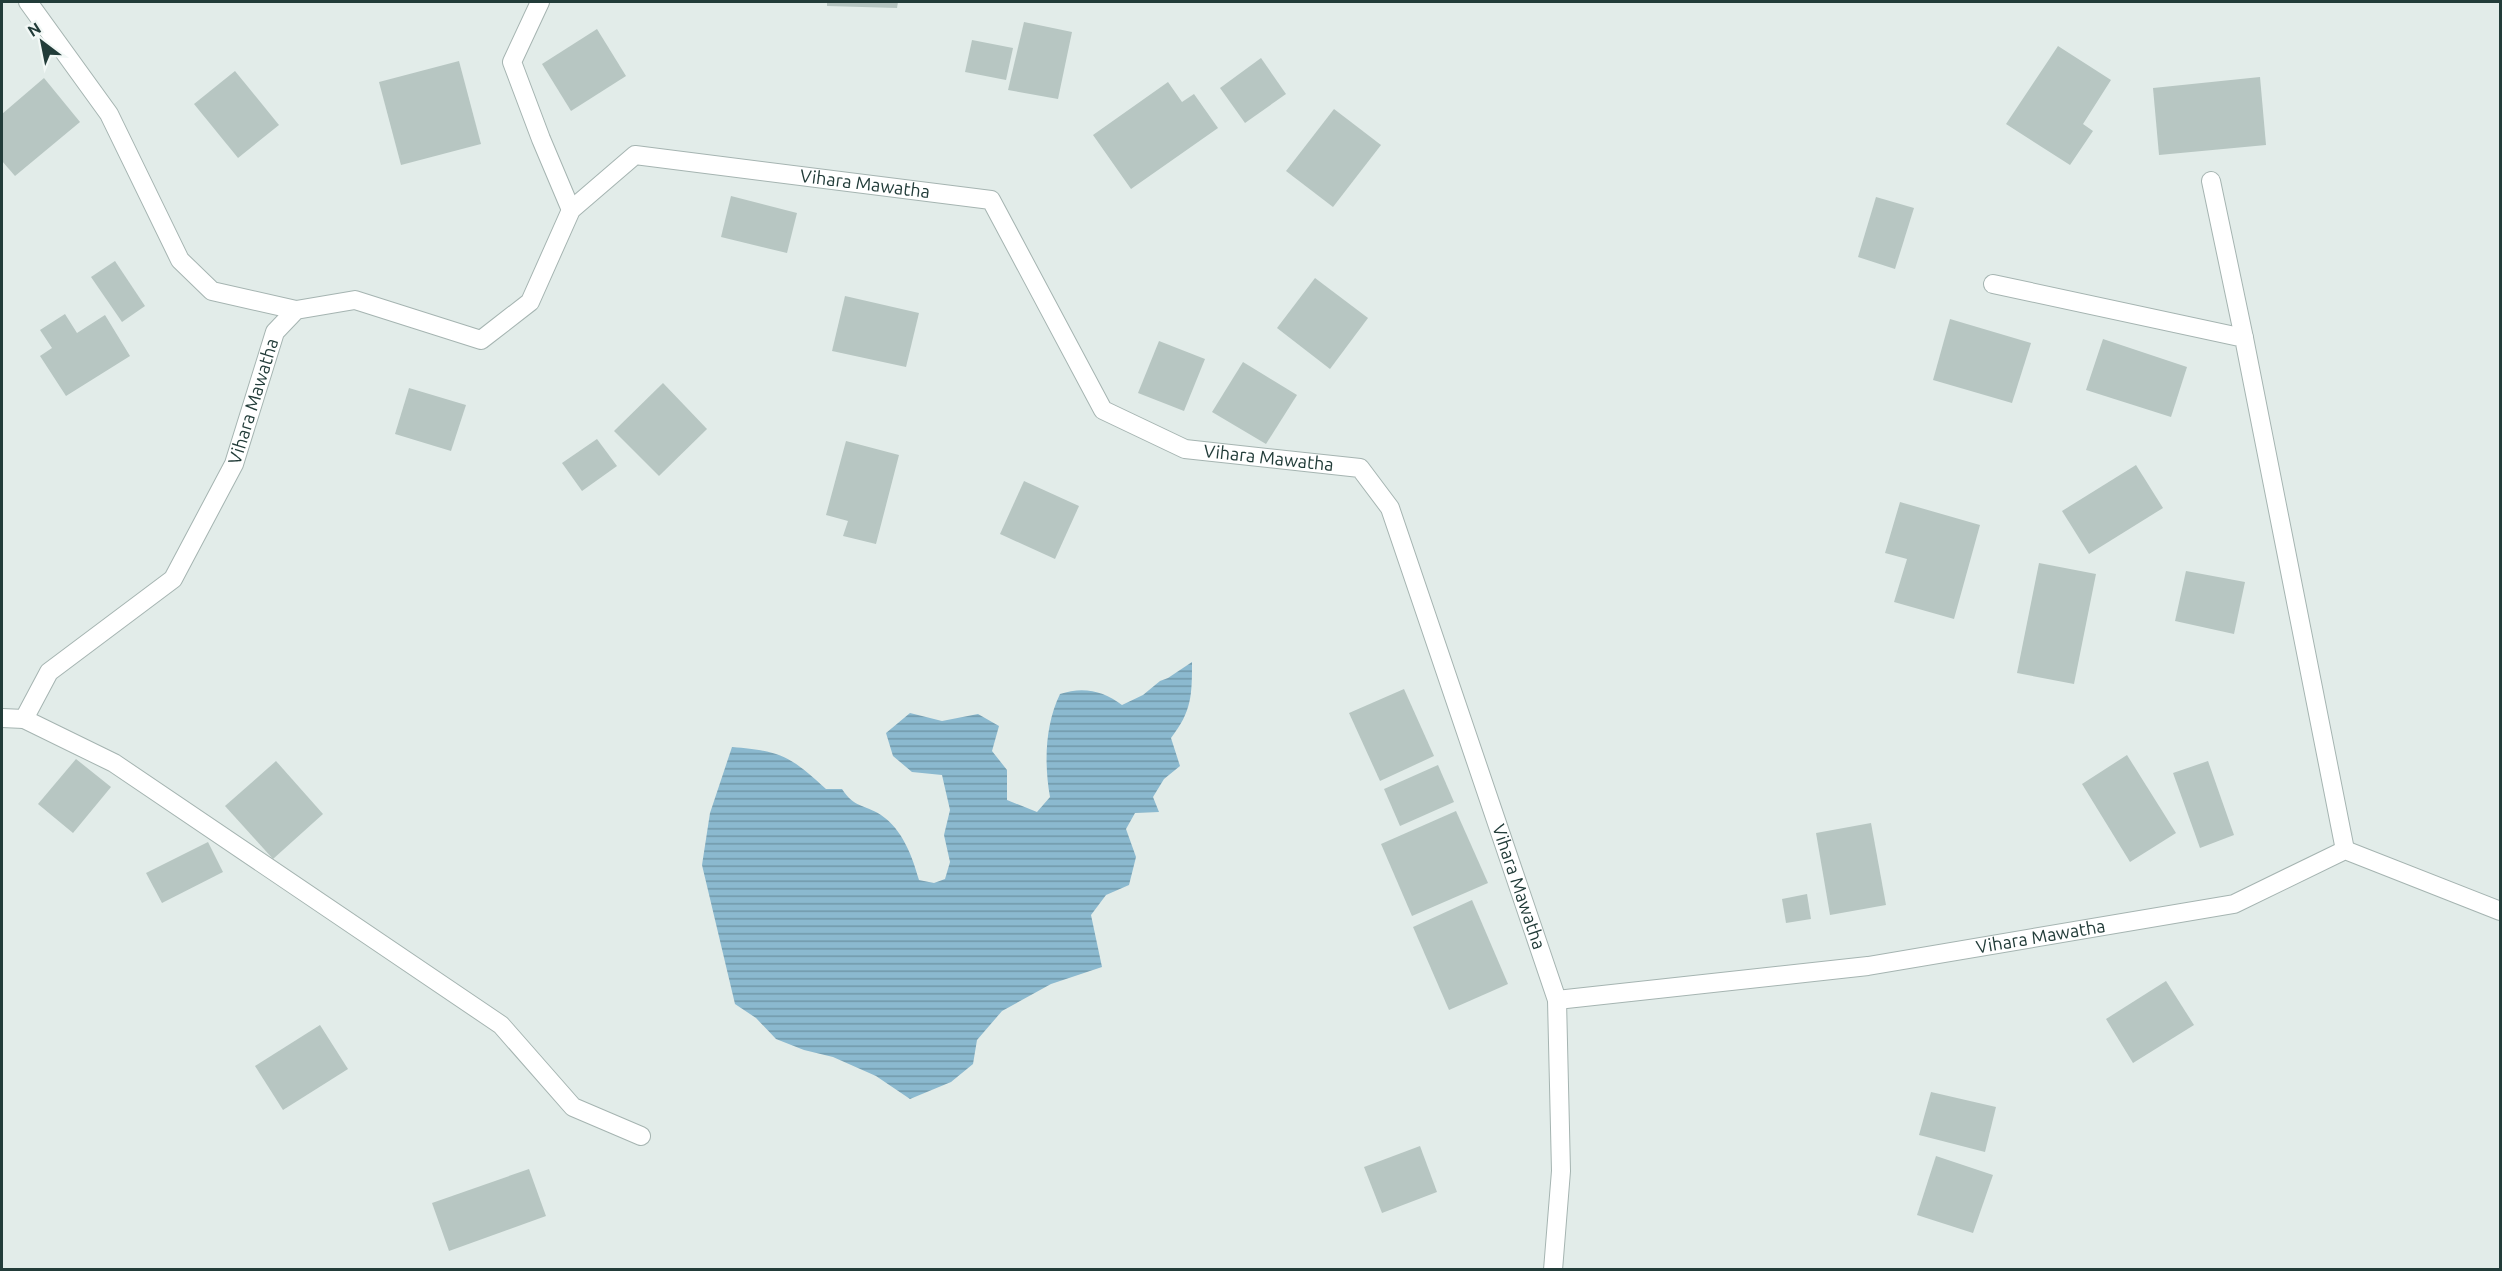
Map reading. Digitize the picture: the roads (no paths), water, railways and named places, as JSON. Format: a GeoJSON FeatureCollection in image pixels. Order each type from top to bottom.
{"type":"FeatureCollection","features":[{"type":"Feature","properties":{"kind":"street"},"geometry":{"type":"LineString","coordinates":[[28,2],[109,114],[180,260],[212,291],[296,310]]}},
{"type":"Feature","properties":{"kind":"street"},"geometry":{"type":"LineString","coordinates":[[540,2],[512,62],[571,210]]}},
{"type":"Feature","properties":{"kind":"street","name":"Vihara Mawatha"},"geometry":{"type":"LineString","coordinates":[[24,719],[49,672],[173,579],[234,464],[275,332],[296,310],[355,300],[481,340],[530,302],[571,210],[635,155],[991,200],[1103,410],[1185,449],[1360,468],[1390,508],[1557,1000],[1561,1171],[1553,1269]]}},
{"type":"Feature","properties":{"kind":"street"},"geometry":{"type":"LineString","coordinates":[[2211,181],[2345,850],[2500,911]]}},
{"type":"Feature","properties":{"kind":"street"},"geometry":{"type":"LineString","coordinates":[[1993,284],[2244,338]]}},
{"type":"Feature","properties":{"kind":"street"},"geometry":{"type":"LineString","coordinates":[[2,718],[24,719],[114,763],[501,1025],[573,1107],[641,1136]]}},
{"type":"Feature","properties":{"kind":"street","name":"Vihara Mawatha"},"geometry":{"type":"LineString","coordinates":[[1557,1000],[1868,966],[2234,904],[2345,850]]}},
{"type":"Feature","properties":{"kind":"water"},"geometry":{"type":"Polygon","coordinates":[[[1192,662],[1192,684],[1187,711],[1171,738],[1180,766],[1164,779],[1153,797],[1159,812],[1135,813],[1126,829],[1136,857],[1129,885],[1106,895],[1091,915],[1102,967],[1051,984],[1002,1011],[977,1040],[973,1064],[951,1082],[910,1099],[876,1076],[833,1057],[804,1050],[776,1039],[756,1018],[735,1004],[702,865],[710,813],[732,747],[774,753],[784,757],[803,769],[826,789],[842,789],[855,803],[881,815],[901,836],[910,853],[919,880],[934,883],[945,879],[950,862],[944,835],[950,810],[942,775],[912,772],[893,756],[886,733],[910,713],[942,721],[978,714],[999,726],[992,751],[1007,770],[1007,800],[1037,812],[1050,797],[1047,744],[1051,718],[1060,694],[1077,690],[1093,691],[1108,696],[1122,705],[1143,695],[1160,681],[1192,662]]]}}]}
